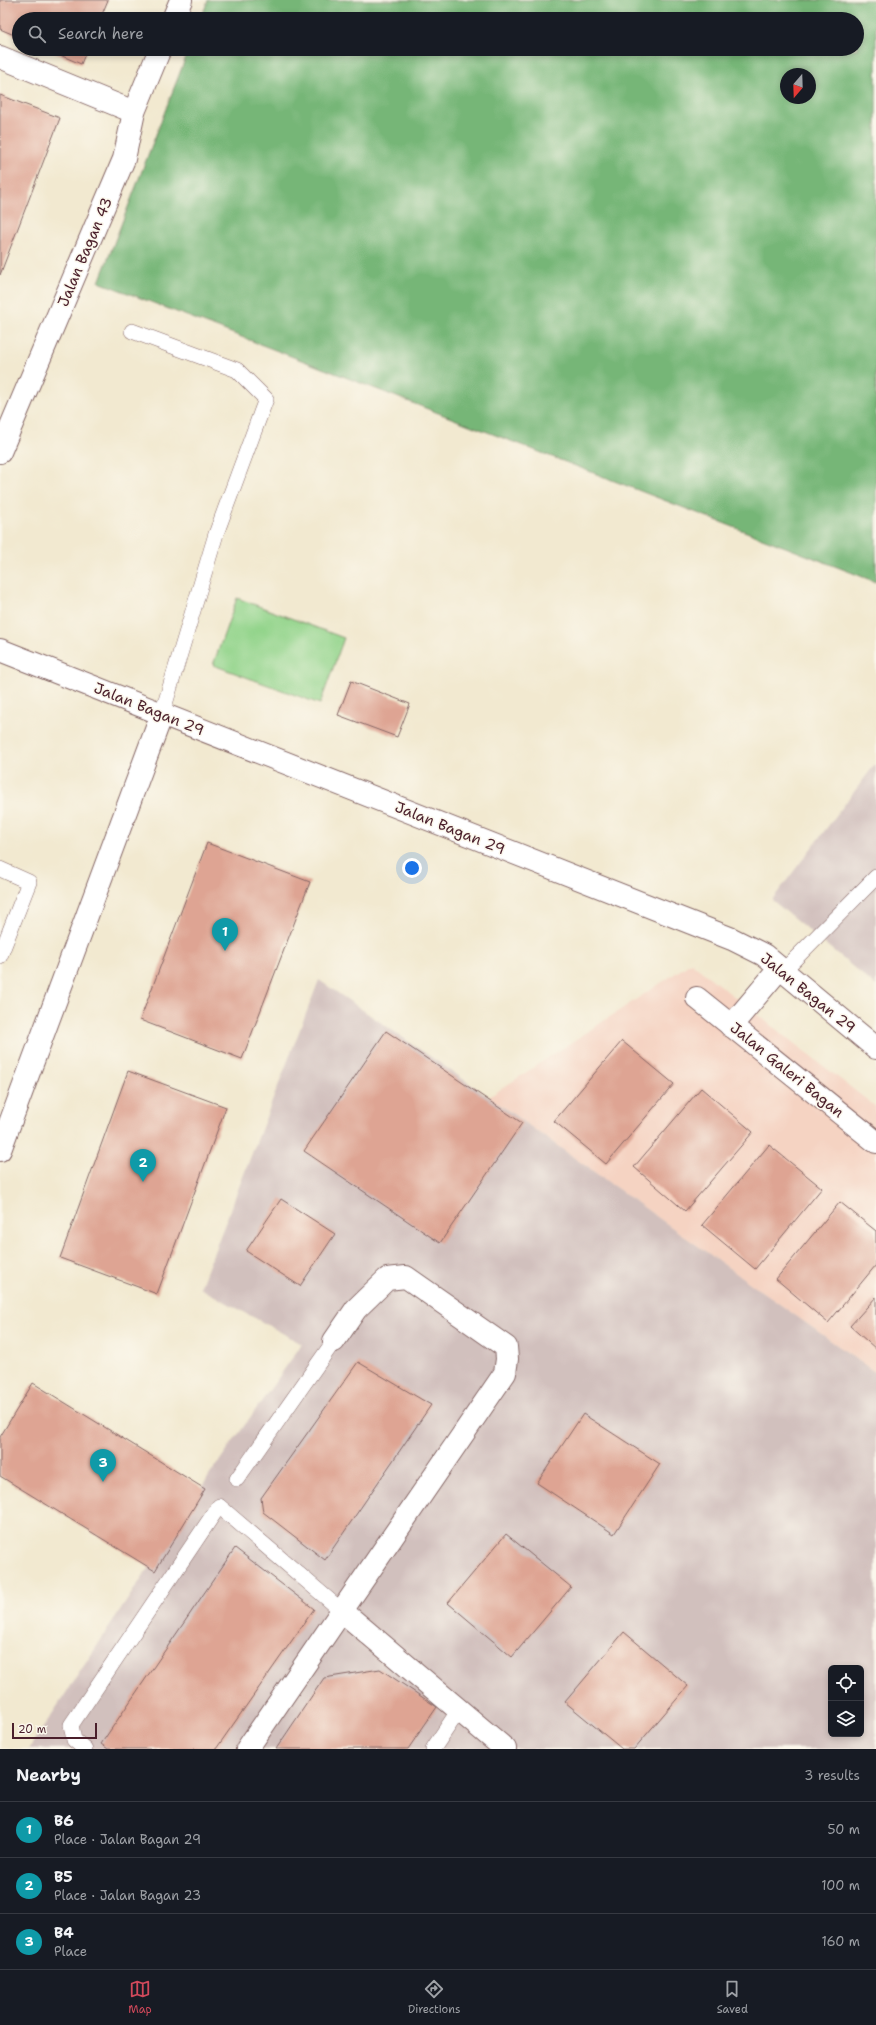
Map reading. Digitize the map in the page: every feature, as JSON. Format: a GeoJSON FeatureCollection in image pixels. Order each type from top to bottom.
{"type":"FeatureCollection","features":[{"type":"Feature","properties":{"kind":"street"},"geometry":{"type":"LineString","coordinates":[[176,12],[181,0]]}},
{"type":"Feature","properties":{"kind":"street","name":"Jalan Bagan 43"},"geometry":{"type":"LineString","coordinates":[[0,452],[124,160],[134,112],[157,56]]}},
{"type":"Feature","properties":{"kind":"street"},"geometry":{"type":"LineString","coordinates":[[0,57],[134,112]]}},
{"type":"Feature","properties":{"kind":"street","name":"Jalan Bagan 29"},"geometry":{"type":"LineString","coordinates":[[0,650],[732,939],[764,955],[876,1048]]}},
{"type":"Feature","properties":{"kind":"street"},"geometry":{"type":"LineString","coordinates":[[0,1150],[4,1127],[162,714]]}},
{"type":"Feature","properties":{"kind":"street"},"geometry":{"type":"LineString","coordinates":[[731,1026],[782,969]]}},
{"type":"Feature","properties":{"kind":"street","name":"Jalan Galeri Bagan"},"geometry":{"type":"LineString","coordinates":[[697,998],[876,1142]]}},
{"type":"Feature","properties":{"kind":"street"},"geometry":{"type":"LineString","coordinates":[[247,1749],[505,1373],[507,1359],[506,1348],[406,1278],[387,1279],[356,1309],[334,1341]]}},
{"type":"Feature","properties":{"kind":"street"},"geometry":{"type":"LineString","coordinates":[[342,1611],[505,1749]]}},
{"type":"Feature","properties":{"kind":"lane"},"geometry":{"type":"LineString","coordinates":[[132,331],[237,370],[266,399],[216,534],[162,714]]}},
{"type":"Feature","properties":{"kind":"lane"},"geometry":{"type":"LineString","coordinates":[[0,869],[29,882],[0,956]]}},
{"type":"Feature","properties":{"kind":"lane"},"geometry":{"type":"LineString","coordinates":[[782,969],[876,877]]}},
{"type":"Feature","properties":{"kind":"lane"},"geometry":{"type":"LineString","coordinates":[[237,1479],[334,1341]]}},
{"type":"Feature","properties":{"kind":"lane"},"geometry":{"type":"LineString","coordinates":[[85,1749],[74,1740],[71,1725],[219,1506],[342,1611]]}},
{"type":"Feature","properties":{"kind":"lane"},"geometry":{"type":"LineString","coordinates":[[433,1749],[459,1710]]}},
{"type":"Feature","properties":{"kind":"shaded area"},"geometry":{"type":"Polygon","coordinates":[[[876,763],[876,986],[772,900],[876,763]]]}},
{"type":"Feature","properties":{"kind":"shaded area"},"geometry":{"type":"Polygon","coordinates":[[[691,963],[876,1107],[876,1373],[489,1097],[691,963]]]}},
{"type":"Feature","properties":{"kind":"shaded area"},"geometry":{"type":"Polygon","coordinates":[[[319,980],[489,1097],[876,1373],[876,1749],[29,1749],[211,1473],[302,1344],[200,1288],[319,980]]]}},
{"type":"Feature","properties":{"kind":"green space"},"geometry":{"type":"Polygon","coordinates":[[[208,0],[876,0],[876,582],[99,282],[186,56],[864,56],[864,12],[204,12],[208,0]]]}},
{"type":"Feature","properties":{"kind":"green space"},"geometry":{"type":"Polygon","coordinates":[[[237,598],[344,638],[320,704],[213,665],[237,598]]]}},
{"type":"Feature","properties":{"kind":"building"},"geometry":{"type":"Polygon","coordinates":[[[0,0],[108,0],[103,12],[12,12],[12,34],[0,29],[0,0]]]}},
{"type":"Feature","properties":{"kind":"building"},"geometry":{"type":"Polygon","coordinates":[[[62,56],[84,56],[81,64],[62,56]]]}},
{"type":"Feature","properties":{"kind":"building"},"geometry":{"type":"Polygon","coordinates":[[[0,95],[60,118],[0,275],[0,95]]]}},
{"type":"Feature","properties":{"kind":"building"},"geometry":{"type":"Polygon","coordinates":[[[351,681],[410,704],[397,737],[338,715],[351,681]]]}},
{"type":"Feature","properties":{"kind":"building"},"geometry":{"type":"Polygon","coordinates":[[[207,843],[310,882],[242,1059],[140,1020],[207,843]]]}},
{"type":"Feature","properties":{"kind":"building"},"geometry":{"type":"Polygon","coordinates":[[[386,1031],[522,1123],[440,1243],[304,1151],[386,1031]]]}},
{"type":"Feature","properties":{"kind":"building"},"geometry":{"type":"Polygon","coordinates":[[[622,1041],[674,1084],[606,1164],[554,1121],[622,1041]]]}},
{"type":"Feature","properties":{"kind":"building"},"geometry":{"type":"Polygon","coordinates":[[[128,1071],[226,1107],[157,1294],[60,1258],[128,1071]]]}},
{"type":"Feature","properties":{"kind":"building"},"geometry":{"type":"Polygon","coordinates":[[[701,1088],[753,1132],[685,1211],[634,1167],[701,1088]]]}},
{"type":"Feature","properties":{"kind":"building"},"geometry":{"type":"Polygon","coordinates":[[[769,1145],[822,1188],[755,1269],[702,1225],[769,1145]]]}},
{"type":"Feature","properties":{"kind":"building"},"geometry":{"type":"Polygon","coordinates":[[[281,1199],[335,1234],[300,1286],[246,1251],[281,1199]]]}},
{"type":"Feature","properties":{"kind":"building"},"geometry":{"type":"Polygon","coordinates":[[[840,1202],[876,1231],[876,1265],[828,1323],[776,1279],[840,1202]]]}},
{"type":"Feature","properties":{"kind":"building"},"geometry":{"type":"Polygon","coordinates":[[[876,1297],[876,1349],[850,1326],[876,1297]]]}},
{"type":"Feature","properties":{"kind":"building"},"geometry":{"type":"Polygon","coordinates":[[[358,1362],[431,1405],[325,1560],[263,1512],[261,1498],[358,1362]]]}},
{"type":"Feature","properties":{"kind":"building"},"geometry":{"type":"Polygon","coordinates":[[[33,1383],[205,1489],[155,1571],[0,1476],[0,1437],[33,1383]]]}},
{"type":"Feature","properties":{"kind":"building"},"geometry":{"type":"Polygon","coordinates":[[[583,1414],[660,1464],[614,1534],[537,1483],[583,1414]]]}},
{"type":"Feature","properties":{"kind":"building"},"geometry":{"type":"Polygon","coordinates":[[[506,1534],[571,1587],[512,1657],[448,1603],[506,1534]]]}},
{"type":"Feature","properties":{"kind":"building"},"geometry":{"type":"Polygon","coordinates":[[[235,1548],[314,1609],[216,1749],[108,1749],[101,1744],[235,1548]]]}},
{"type":"Feature","properties":{"kind":"building"},"geometry":{"type":"Polygon","coordinates":[[[624,1632],[688,1686],[634,1749],[622,1749],[565,1702],[624,1632]]]}},
{"type":"Feature","properties":{"kind":"building"},"geometry":{"type":"Polygon","coordinates":[[[380,1669],[437,1707],[408,1749],[276,1749],[324,1678],[380,1669]]]}},
{"type":"Feature","properties":{"kind":"place","name":"B6"},"geometry":{"type":"Point","coordinates":[225,951]}},
{"type":"Feature","properties":{"kind":"place","name":"B5"},"geometry":{"type":"Point","coordinates":[143,1182]}},
{"type":"Feature","properties":{"kind":"place","name":"B4"},"geometry":{"type":"Point","coordinates":[103,1482]}}]}
